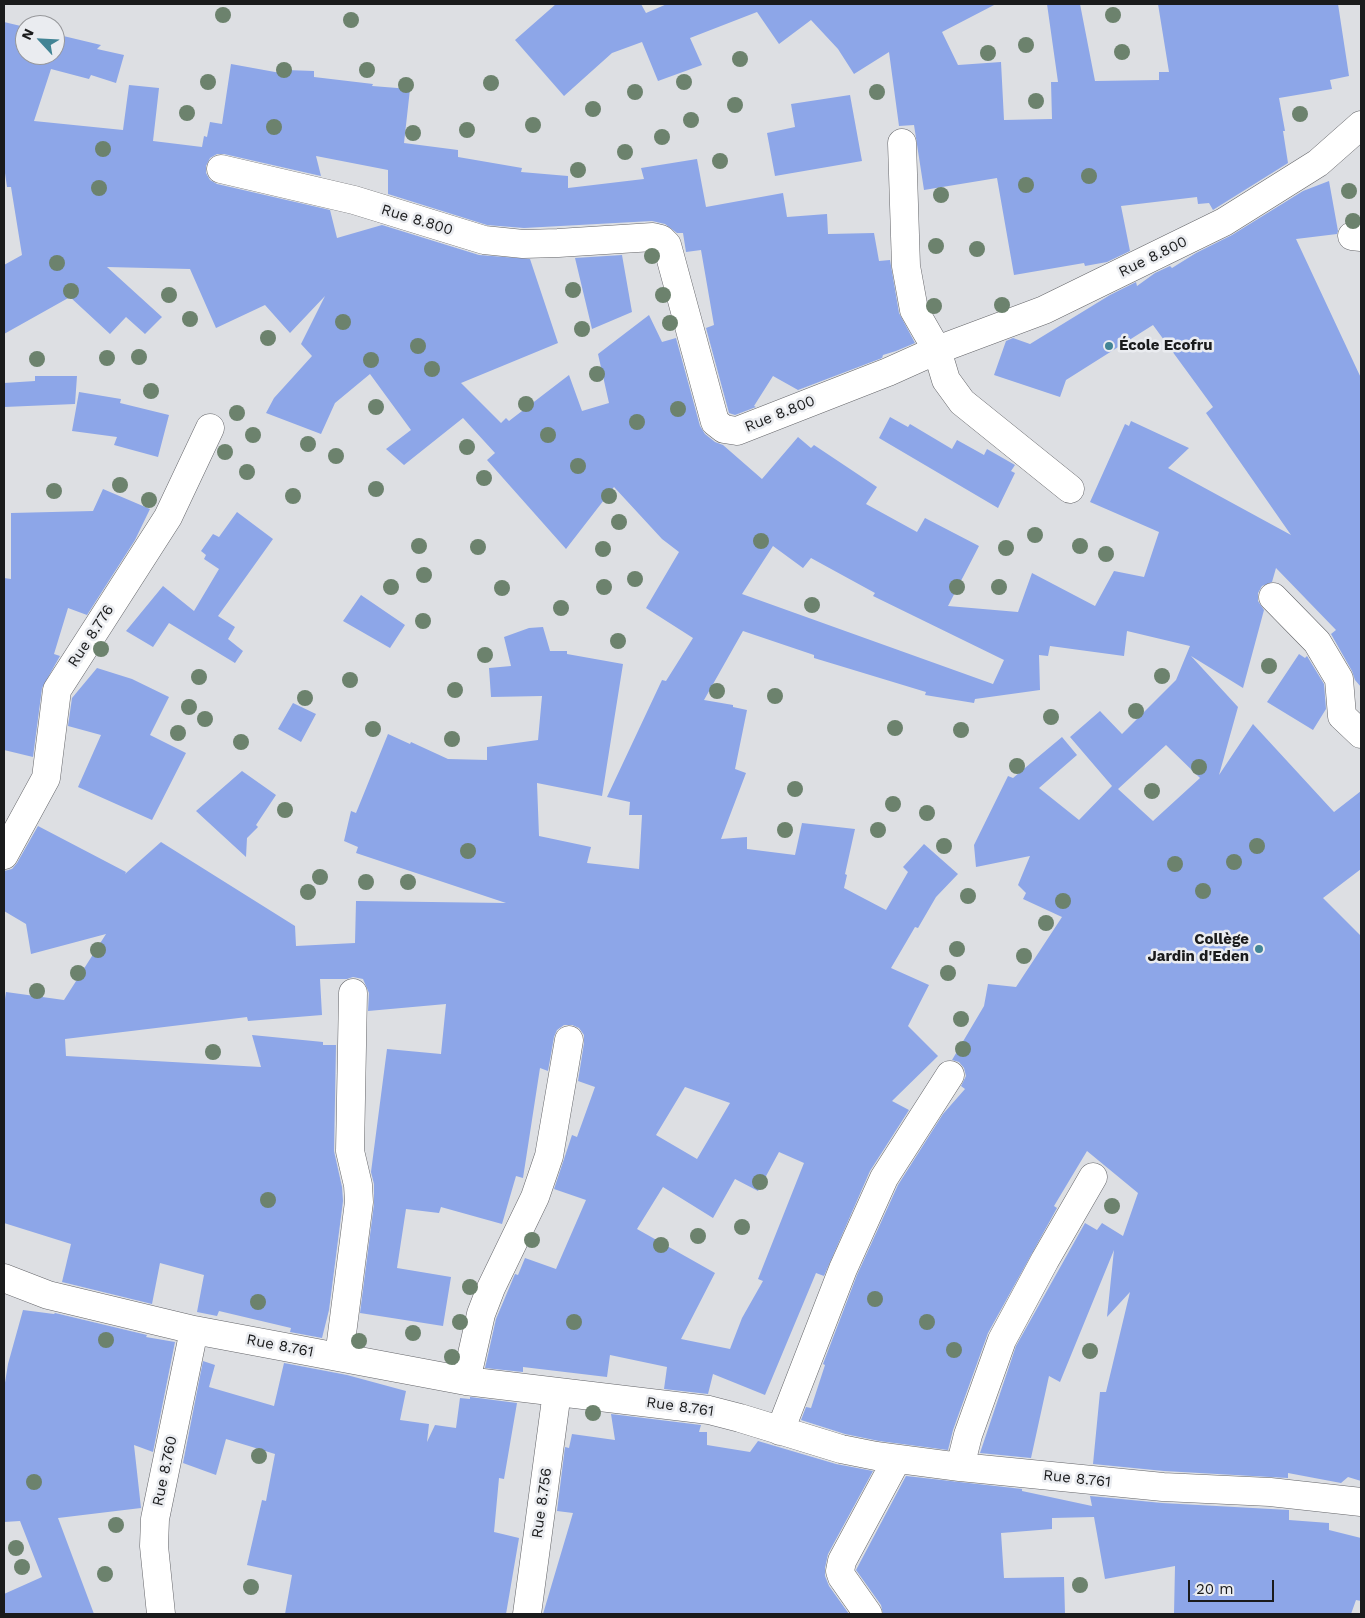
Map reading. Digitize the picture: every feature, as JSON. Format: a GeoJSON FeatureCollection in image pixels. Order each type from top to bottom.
{"type":"FeatureCollection","features":[{"type":"Feature","properties":{"kind":"street","name":"Rue 8.800"},"geometry":{"type":"LineString","coordinates":[[221,169],[354,200],[484,240],[532,244],[653,237],[661,239],[667,245],[715,422],[724,429],[737,431],[888,372],[937,350],[1044,310],[1224,222],[1318,163],[1361,125]]}},
{"type":"Feature","properties":{"kind":"street"},"geometry":{"type":"LineString","coordinates":[[902,143],[906,266],[914,310],[937,350],[946,380],[962,402],[1070,489]]}},
{"type":"Feature","properties":{"kind":"street","name":"Rue 8.776"},"geometry":{"type":"LineString","coordinates":[[4,855],[46,778],[57,690],[168,517],[210,428]]}},
{"type":"Feature","properties":{"kind":"street"},"geometry":{"type":"LineString","coordinates":[[1273,597],[1317,642],[1339,679],[1342,716],[1361,734]]}},
{"type":"Feature","properties":{"kind":"street"},"geometry":{"type":"LineString","coordinates":[[339,1357],[359,1202],[358,1185],[350,1152],[353,993]]}},
{"type":"Feature","properties":{"kind":"street"},"geometry":{"type":"LineString","coordinates":[[466,1381],[481,1314],[491,1288],[535,1197],[549,1156],[569,1040]]}},
{"type":"Feature","properties":{"kind":"street"},"geometry":{"type":"LineString","coordinates":[[780,1431],[843,1270],[884,1178],[950,1075]]}},
{"type":"Feature","properties":{"kind":"street"},"geometry":{"type":"LineString","coordinates":[[960,1467],[968,1435],[1002,1340],[1045,1260],[1093,1178]]}},
{"type":"Feature","properties":{"kind":"street","name":"Rue 8.761"},"geometry":{"type":"LineString","coordinates":[[4,1278],[48,1294],[194,1330],[466,1381],[709,1410],[841,1449],[897,1459],[1163,1487],[1270,1492],[1361,1502]]}},
{"type":"Feature","properties":{"kind":"street","name":"Rue 8.760"},"geometry":{"type":"LineString","coordinates":[[161,1614],[154,1546],[155,1519],[194,1330]]}},
{"type":"Feature","properties":{"kind":"street","name":"Rue 8.756"},"geometry":{"type":"LineString","coordinates":[[527,1614],[557,1392]]}},
{"type":"Feature","properties":{"kind":"street"},"geometry":{"type":"LineString","coordinates":[[868,1614],[842,1577],[840,1571],[842,1561],[897,1459]]}},
{"type":"Feature","properties":{"kind":"building"},"geometry":{"type":"Polygon","coordinates":[[[556,4],[641,4],[646,13],[667,4],[996,4],[942,32],[958,65],[1001,62],[1004,120],[1052,119],[1051,82],[1058,82],[1047,4],[1080,4],[1095,81],[1159,80],[1159,72],[1169,72],[1158,4],[1338,4],[1349,76],[1330,80],[1332,89],[1279,98],[1288,163],[1213,210],[1209,203],[1198,204],[1197,197],[1121,206],[1130,251],[1107,262],[1085,266],[1084,263],[1014,275],[997,178],[924,190],[914,125],[899,126],[889,52],[854,74],[838,49],[811,20],[779,44],[757,12],[690,38],[702,65],[658,81],[642,42],[612,53],[564,96],[515,40],[556,4]]]}},
{"type":"Feature","properties":{"kind":"building"},"geometry":{"type":"Polygon","coordinates":[[[4,22],[15,25],[15,65],[65,65],[65,36],[101,45],[97,49],[124,55],[116,83],[91,75],[89,79],[51,69],[34,121],[123,130],[129,85],[159,88],[153,141],[202,147],[204,136],[207,137],[210,122],[222,124],[231,64],[286,74],[286,70],[314,71],[314,77],[373,84],[372,86],[410,89],[404,143],[458,150],[458,157],[522,168],[521,172],[568,176],[568,188],[644,179],[641,168],[697,159],[706,207],[783,193],[787,217],[827,214],[828,234],[874,233],[879,261],[890,260],[899,313],[915,343],[883,355],[882,358],[798,390],[773,376],[754,406],[756,407],[735,415],[729,413],[706,328],[714,325],[701,250],[686,252],[683,233],[677,233],[665,224],[652,221],[524,228],[487,225],[388,194],[388,170],[316,156],[321,176],[224,154],[217,154],[210,158],[206,166],[206,173],[210,180],[217,184],[330,210],[337,238],[382,225],[479,255],[530,259],[558,343],[461,383],[501,423],[506,418],[509,421],[569,375],[582,411],[609,403],[598,354],[649,315],[662,342],[676,338],[700,426],[705,434],[715,442],[723,445],[762,479],[798,437],[811,448],[814,445],[877,487],[866,504],[917,532],[925,518],[979,546],[948,606],[1018,612],[1032,573],[1095,606],[1114,571],[1144,577],[1159,532],[1090,502],[1125,424],[1129,426],[1131,421],[1189,448],[1168,468],[1291,535],[1206,413],[1213,407],[1153,325],[1066,380],[1060,397],[994,375],[1006,341],[1013,338],[1030,344],[1110,295],[1136,282],[1137,286],[1155,273],[1170,266],[1172,268],[1196,253],[1232,235],[1303,191],[1329,181],[1337,234],[1296,239],[1361,378],[1361,687],[1355,680],[1352,671],[1331,634],[1336,630],[1276,568],[1272,582],[1262,586],[1258,593],[1258,601],[1264,610],[1243,688],[1191,656],[1238,707],[1219,775],[1253,724],[1334,812],[1361,791],[1361,869],[1323,898],[1361,936],[1361,1481],[1348,1477],[1341,1483],[1288,1473],[1288,1478],[1164,1471],[1093,1464],[1100,1392],[1106,1392],[1130,1292],[1107,1317],[1114,1250],[1060,1382],[1049,1376],[1031,1458],[980,1453],[1016,1346],[1085,1223],[1097,1230],[1102,1223],[1123,1236],[1138,1193],[1087,1151],[1054,1206],[1057,1208],[988,1333],[953,1430],[948,1450],[879,1441],[845,1434],[801,1420],[806,1407],[811,1408],[825,1365],[823,1364],[857,1275],[898,1185],[943,1114],[965,1089],[961,1086],[966,1076],[964,1068],[959,1062],[952,1060],[984,1006],[988,984],[1016,987],[1062,917],[1023,899],[1026,893],[1018,885],[1030,856],[976,867],[974,845],[1008,776],[1013,778],[1062,737],[1077,755],[1039,788],[1079,820],[1112,786],[1070,737],[1100,711],[1122,734],[1176,680],[1190,646],[1127,631],[1124,656],[1050,646],[1048,656],[1039,655],[1040,690],[975,699],[974,703],[925,695],[926,692],[814,658],[814,655],[743,631],[704,700],[733,705],[733,707],[747,710],[735,769],[746,773],[721,839],[747,837],[747,849],[795,855],[802,823],[855,829],[845,874],[847,875],[844,888],[886,910],[908,872],[903,867],[924,844],[958,874],[936,897],[918,928],[915,927],[891,968],[929,985],[908,1026],[938,1056],[892,1101],[909,1110],[870,1171],[824,1276],[816,1273],[765,1395],[713,1374],[708,1394],[664,1389],[667,1367],[610,1355],[607,1377],[523,1367],[523,1372],[485,1368],[496,1319],[515,1274],[518,1275],[525,1258],[556,1269],[586,1200],[554,1189],[572,1135],[577,1137],[595,1087],[578,1081],[584,1035],[579,1028],[572,1025],[564,1025],[557,1030],[548,1071],[540,1068],[523,1178],[516,1176],[502,1224],[441,1207],[439,1213],[406,1209],[397,1268],[451,1277],[443,1326],[360,1313],[374,1204],[374,1184],[371,1172],[387,1049],[441,1054],[446,1004],[368,1011],[369,993],[363,979],[353,977],[347,979],[320,979],[322,1015],[248,1021],[247,1017],[65,1039],[66,1056],[261,1067],[252,1035],[323,1042],[323,1045],[336,1045],[334,1151],[343,1201],[329,1310],[322,1338],[290,1332],[291,1328],[219,1311],[217,1316],[197,1312],[204,1275],[160,1263],[152,1304],[62,1282],[71,1244],[4,1223],[4,1006],[6,992],[64,1000],[106,934],[31,954],[26,924],[4,911],[4,871],[12,869],[17,863],[38,826],[126,872],[125,874],[161,842],[295,926],[296,946],[355,943],[356,901],[506,903],[356,853],[358,847],[344,841],[351,811],[356,813],[388,734],[448,759],[487,760],[487,747],[538,740],[542,696],[491,697],[489,668],[511,666],[504,637],[529,628],[543,627],[550,651],[567,651],[567,654],[623,664],[602,796],[537,783],[539,836],[591,847],[587,863],[639,869],[642,815],[629,815],[630,802],[607,797],[662,680],[666,681],[693,638],[646,608],[679,552],[662,539],[614,487],[566,549],[487,460],[495,453],[463,418],[404,465],[386,449],[411,430],[370,374],[335,403],[321,434],[266,413],[274,398],[312,356],[301,344],[325,296],[290,333],[265,305],[216,328],[190,269],[107,267],[162,317],[145,334],[126,317],[110,334],[70,297],[4,334],[4,265],[22,255],[11,187],[7,187],[4,166],[4,22]],[[773,546],[742,594],[993,684],[1004,660],[873,596],[875,593],[811,558],[803,568],[773,546]],[[1166,745],[1118,789],[1153,821],[1200,778],[1166,745]],[[685,1087],[656,1135],[697,1159],[730,1103],[685,1087]],[[779,1152],[758,1191],[735,1179],[713,1218],[663,1187],[637,1229],[715,1273],[681,1339],[730,1349],[742,1318],[763,1281],[758,1279],[804,1163],[779,1152]]]}},
{"type":"Feature","properties":{"kind":"building"},"geometry":{"type":"Polygon","coordinates":[[[850,95],[862,161],[775,176],[767,133],[795,127],[791,104],[850,95]]]}},
{"type":"Feature","properties":{"kind":"building"},"geometry":{"type":"Polygon","coordinates":[[[622,255],[632,312],[592,329],[575,258],[622,255]]]}},
{"type":"Feature","properties":{"kind":"building"},"geometry":{"type":"Polygon","coordinates":[[[35,376],[77,376],[75,404],[4,407],[4,383],[35,381],[35,376]]]}},
{"type":"Feature","properties":{"kind":"building"},"geometry":{"type":"Polygon","coordinates":[[[79,392],[121,399],[120,403],[169,415],[158,457],[114,445],[117,437],[72,431],[79,392]]]}},
{"type":"Feature","properties":{"kind":"building"},"geometry":{"type":"Polygon","coordinates":[[[890,417],[908,427],[910,424],[952,449],[957,440],[984,455],[987,449],[1015,465],[1011,471],[1015,473],[998,508],[879,438],[890,417]]]}},
{"type":"Feature","properties":{"kind":"building"},"geometry":{"type":"Polygon","coordinates":[[[103,489],[150,509],[135,540],[87,615],[68,608],[54,654],[60,656],[42,688],[33,757],[4,750],[4,578],[11,579],[11,513],[93,511],[103,489]]]}},
{"type":"Feature","properties":{"kind":"building"},"geometry":{"type":"Polygon","coordinates":[[[237,512],[273,539],[218,616],[235,627],[228,639],[243,651],[235,663],[169,623],[153,647],[126,631],[163,586],[194,611],[219,569],[204,559],[206,555],[201,551],[213,534],[219,537],[237,512]]]}},
{"type":"Feature","properties":{"kind":"building"},"geometry":{"type":"Polygon","coordinates":[[[361,595],[405,625],[390,648],[343,621],[361,595]]]}},
{"type":"Feature","properties":{"kind":"building"},"geometry":{"type":"Polygon","coordinates":[[[1299,654],[1305,658],[1307,656],[1324,684],[1326,709],[1313,730],[1267,702],[1299,654]]]}},
{"type":"Feature","properties":{"kind":"building"},"geometry":{"type":"Polygon","coordinates":[[[97,668],[132,679],[169,697],[150,735],[186,753],[152,820],[78,787],[101,735],[68,726],[72,698],[97,668]]]}},
{"type":"Feature","properties":{"kind":"building"},"geometry":{"type":"Polygon","coordinates":[[[293,703],[316,714],[301,742],[278,729],[293,703]]]}},
{"type":"Feature","properties":{"kind":"building"},"geometry":{"type":"Polygon","coordinates":[[[242,771],[276,795],[256,825],[258,827],[247,838],[246,857],[196,811],[242,771]]]}},
{"type":"Feature","properties":{"kind":"building"},"geometry":{"type":"Polygon","coordinates":[[[23,1310],[55,1313],[147,1335],[146,1337],[175,1342],[153,1452],[134,1445],[141,1508],[58,1518],[94,1614],[4,1614],[4,1594],[42,1577],[20,1521],[4,1522],[4,1389],[8,1364],[23,1310]]]}},
{"type":"Feature","properties":{"kind":"building"},"geometry":{"type":"Polygon","coordinates":[[[203,1361],[215,1365],[209,1387],[274,1406],[284,1363],[347,1375],[406,1391],[400,1420],[429,1424],[427,1442],[435,1425],[456,1428],[460,1398],[470,1399],[470,1397],[517,1403],[504,1479],[499,1478],[494,1532],[519,1538],[506,1614],[285,1614],[292,1575],[247,1565],[262,1500],[266,1501],[275,1454],[226,1439],[216,1475],[183,1463],[203,1361]]]}},
{"type":"Feature","properties":{"kind":"building"},"geometry":{"type":"Polygon","coordinates":[[[611,1414],[701,1425],[699,1432],[707,1432],[707,1445],[750,1452],[758,1441],[836,1464],[873,1471],[828,1554],[825,1568],[825,1576],[829,1586],[849,1614],[543,1614],[573,1513],[557,1511],[565,1447],[569,1448],[572,1434],[615,1440],[611,1414]]]}},
{"type":"Feature","properties":{"kind":"building"},"geometry":{"type":"Polygon","coordinates":[[[906,1476],[1022,1489],[1022,1491],[1092,1506],[1090,1496],[1162,1503],[1289,1510],[1289,1520],[1329,1523],[1329,1530],[1361,1538],[1361,1601],[1356,1600],[1351,1614],[1174,1614],[1175,1566],[1105,1579],[1094,1517],[1052,1518],[1052,1529],[1001,1533],[1004,1578],[1064,1577],[1065,1614],[883,1614],[881,1605],[856,1570],[906,1476]]]}},
{"type":"Feature","properties":{"kind":"place","name":"École Ecofru"},"geometry":{"type":"Point","coordinates":[1109,346]}},
{"type":"Feature","properties":{"kind":"place","name":"Collège Jardin d'Eden"},"geometry":{"type":"Point","coordinates":[1259,949]}}]}
